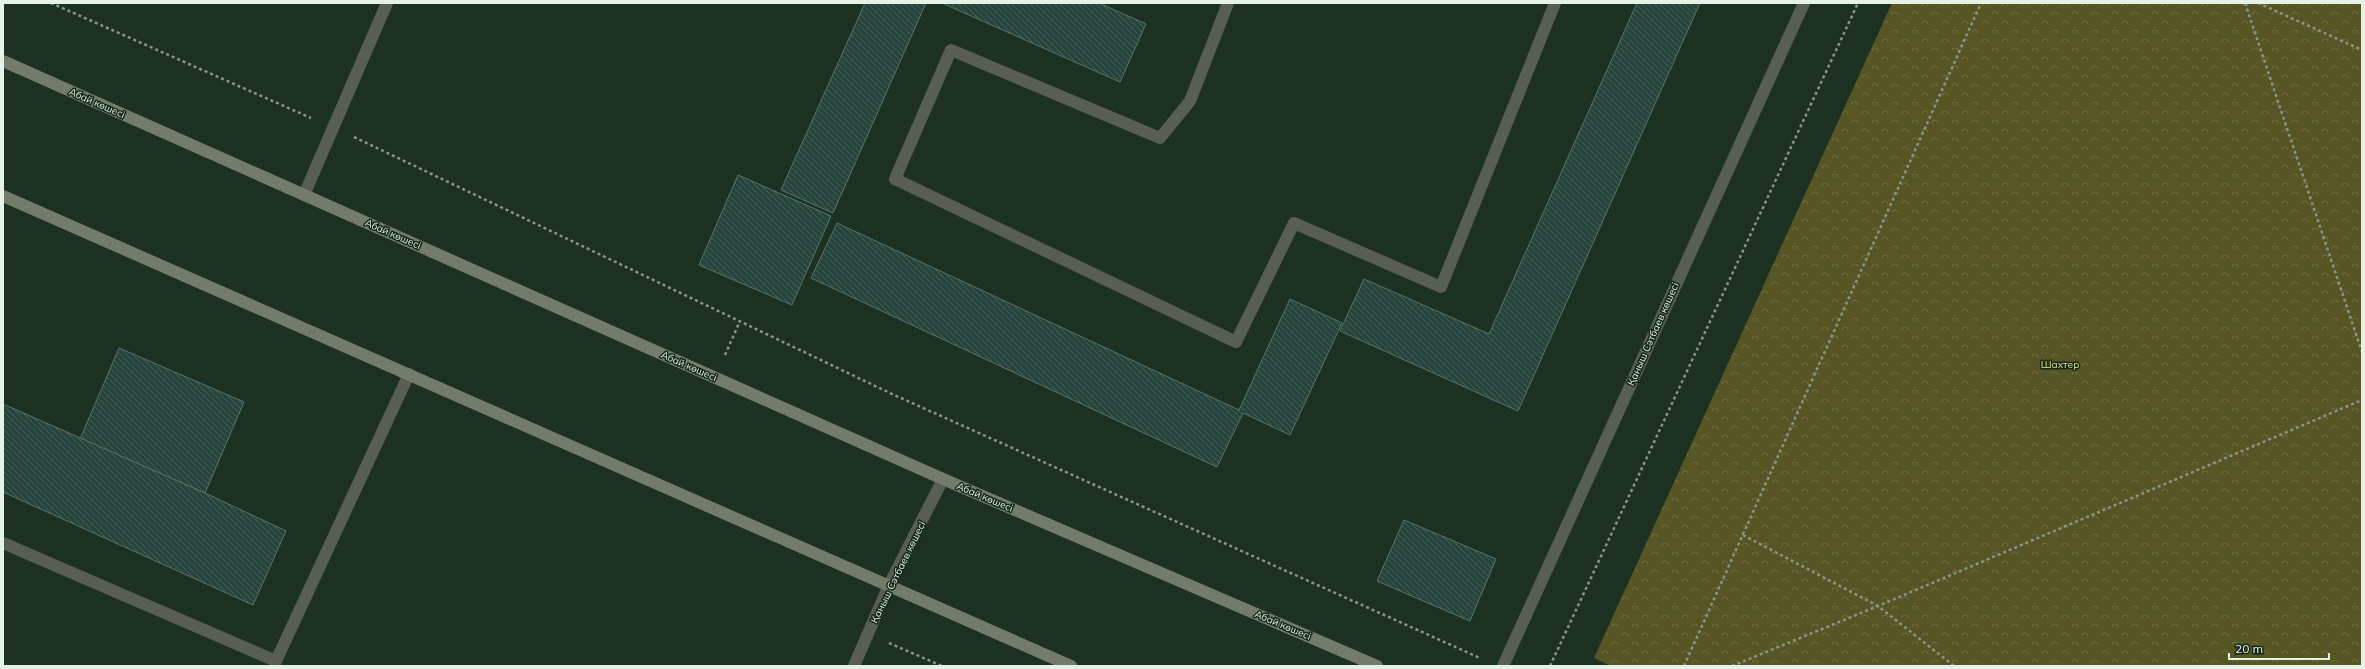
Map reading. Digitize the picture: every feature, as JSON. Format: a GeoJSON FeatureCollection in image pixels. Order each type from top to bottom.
{"type":"FeatureCollection","features":[{"type":"Feature","properties":{"kind":"main road","name":"Абай көшесі"},"geometry":{"type":"LineString","coordinates":[[3,61],[943,479],[1378,666]]}},
{"type":"Feature","properties":{"kind":"main road"},"geometry":{"type":"LineString","coordinates":[[3,196],[1071,666]]}},
{"type":"Feature","properties":{"kind":"street"},"geometry":{"type":"LineString","coordinates":[[304,195],[387,3]]}},
{"type":"Feature","properties":{"kind":"street"},"geometry":{"type":"LineString","coordinates":[[1228,3],[1190,101],[1160,138],[951,50],[895,179],[1236,342],[1294,224],[1441,287],[1555,3]]}},
{"type":"Feature","properties":{"kind":"street","name":"Қаныш Сәтбаев көшесі"},"geometry":{"type":"LineString","coordinates":[[1503,666],[1804,3]]}},
{"type":"Feature","properties":{"kind":"street"},"geometry":{"type":"LineString","coordinates":[[3,543],[280,663],[409,374]]}},
{"type":"Feature","properties":{"kind":"street","name":"Қаныш Сәтбаев көшесі"},"geometry":{"type":"LineString","coordinates":[[854,666],[889,585],[943,479]]}},
{"type":"Feature","properties":{"kind":"path"},"geometry":{"type":"LineString","coordinates":[[50,3],[333,127],[892,394],[1483,659]]}},
{"type":"Feature","properties":{"kind":"path"},"geometry":{"type":"LineString","coordinates":[[1550,666],[1858,3]]}},
{"type":"Feature","properties":{"kind":"path"},"geometry":{"type":"LineString","coordinates":[[1684,666],[1981,3]]}},
{"type":"Feature","properties":{"kind":"path"},"geometry":{"type":"LineString","coordinates":[[2245,3],[2362,352]]}},
{"type":"Feature","properties":{"kind":"path"},"geometry":{"type":"LineString","coordinates":[[2258,3],[2362,50]]}},
{"type":"Feature","properties":{"kind":"path"},"geometry":{"type":"LineString","coordinates":[[715,378],[740,321]]}},
{"type":"Feature","properties":{"kind":"path"},"geometry":{"type":"LineString","coordinates":[[1732,666],[1878,606],[2362,400]]}},
{"type":"Feature","properties":{"kind":"path"},"geometry":{"type":"LineString","coordinates":[[1743,535],[1878,606],[1954,666]]}},
{"type":"Feature","properties":{"kind":"path"},"geometry":{"type":"LineString","coordinates":[[868,633],[942,666]]}},
{"type":"Feature","properties":{"kind":"green space","name":"Шахтер"},"geometry":{"type":"Polygon","coordinates":[[[1892,3],[2362,3],[2362,666],[1611,666],[1594,658],[1892,3]]]}},
{"type":"Feature","properties":{"kind":"building"},"geometry":{"type":"Polygon","coordinates":[[[865,3],[926,3],[833,213],[781,190],[865,3]]]}},
{"type":"Feature","properties":{"kind":"building"},"geometry":{"type":"Polygon","coordinates":[[[942,3],[1099,3],[1146,24],[1120,82],[942,3]]]}},
{"type":"Feature","properties":{"kind":"building"},"geometry":{"type":"Polygon","coordinates":[[[1637,3],[1700,3],[1518,411],[1340,331],[1364,279],[1489,334],[1637,3]]]}},
{"type":"Feature","properties":{"kind":"building"},"geometry":{"type":"Polygon","coordinates":[[[738,175],[831,216],[792,305],[699,265],[738,175]]]}},
{"type":"Feature","properties":{"kind":"building"},"geometry":{"type":"Polygon","coordinates":[[[837,223],[1239,410],[1290,299],[1342,323],[1290,435],[1243,413],[1217,467],[811,278],[837,223]]]}},
{"type":"Feature","properties":{"kind":"building"},"geometry":{"type":"Polygon","coordinates":[[[119,348],[244,402],[205,493],[80,439],[119,348]]]}},
{"type":"Feature","properties":{"kind":"building"},"geometry":{"type":"Polygon","coordinates":[[[3,404],[205,493],[286,531],[253,605],[3,492],[3,404]]]}},
{"type":"Feature","properties":{"kind":"building"},"geometry":{"type":"Polygon","coordinates":[[[1404,520],[1496,559],[1470,621],[1377,581],[1404,520]]]}}]}
